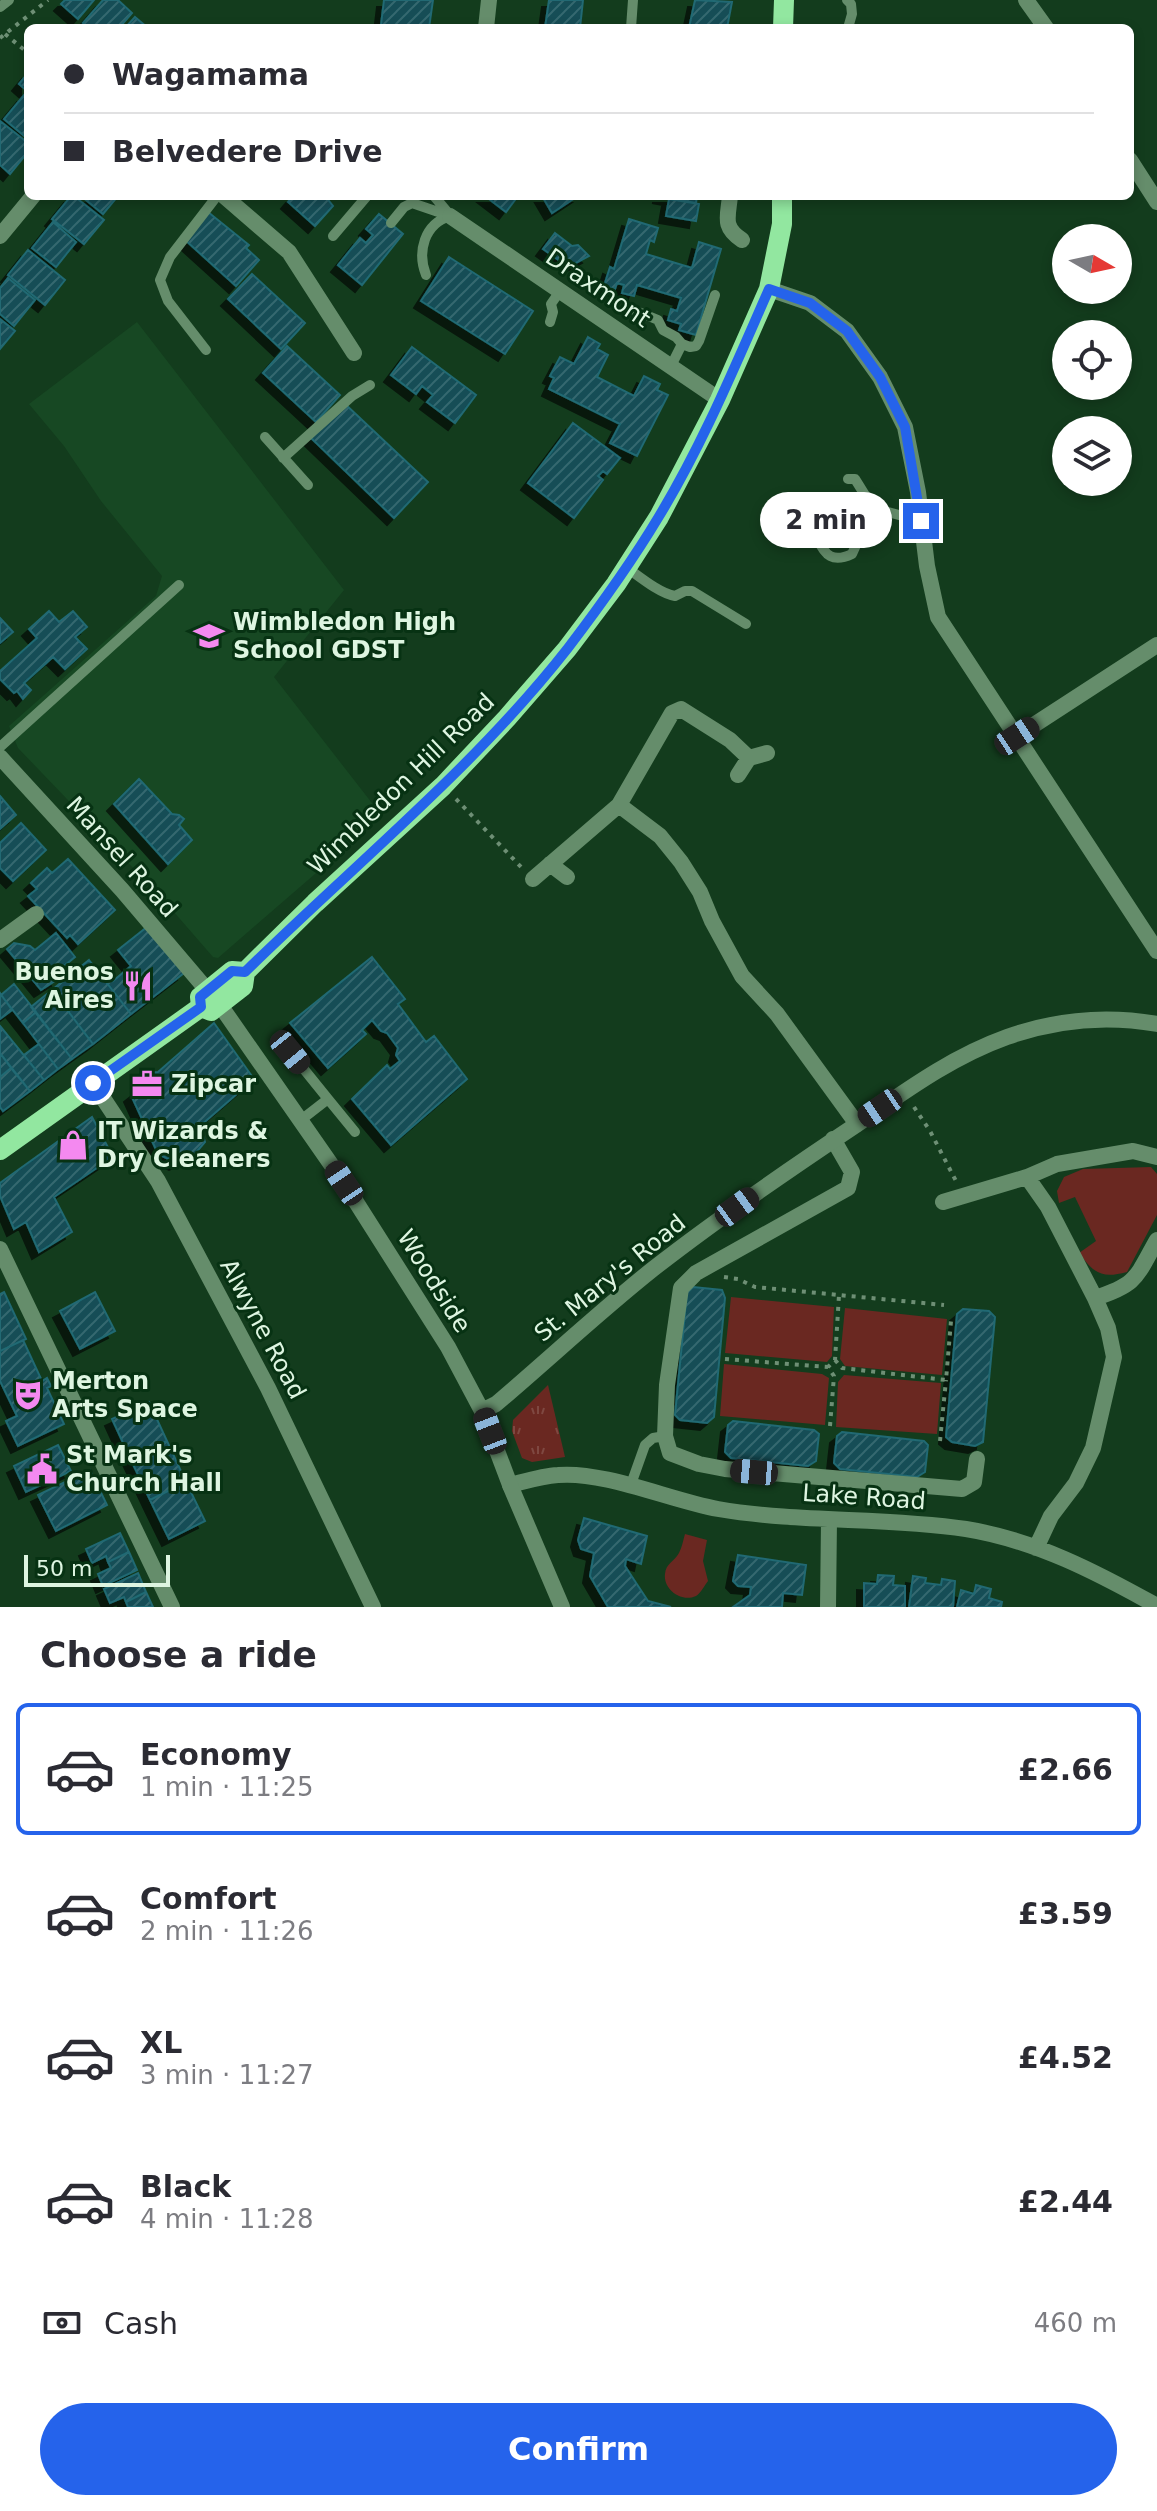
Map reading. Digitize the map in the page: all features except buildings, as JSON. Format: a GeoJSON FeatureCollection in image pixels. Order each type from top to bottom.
{"type":"FeatureCollection","features":[{"type":"Feature","properties":{"kind":"main road"},"geometry":{"type":"LineString","coordinates":[[783,24],[784,0]]}},
{"type":"Feature","properties":{"kind":"main road","name":"Wimbledon Hill Road"},"geometry":{"type":"LineString","coordinates":[[0,1150],[209,1001],[232,971],[245,972],[443,786],[567,649],[659,517],[720,400],[769,289],[782,224],[782,200]]}},
{"type":"Feature","properties":{"kind":"street"},"geometry":{"type":"LineString","coordinates":[[486,24],[489,0]]}},
{"type":"Feature","properties":{"kind":"street"},"geometry":{"type":"LineString","coordinates":[[1035,3],[1044,24]]}},
{"type":"Feature","properties":{"kind":"street"},"geometry":{"type":"LineString","coordinates":[[1134,166],[1157,202]]}},
{"type":"Feature","properties":{"kind":"street"},"geometry":{"type":"LineString","coordinates":[[0,236],[30,200]]}},
{"type":"Feature","properties":{"kind":"street"},"geometry":{"type":"LineString","coordinates":[[229,200],[289,252],[354,353]]}},
{"type":"Feature","properties":{"kind":"street"},"geometry":{"type":"LineString","coordinates":[[730,200],[727,225],[731,233],[742,240]]}},
{"type":"Feature","properties":{"kind":"street","name":"Draxmont"},"geometry":{"type":"LineString","coordinates":[[450,216],[720,400]]}},
{"type":"Feature","properties":{"kind":"street"},"geometry":{"type":"LineString","coordinates":[[769,289],[810,303],[847,331],[880,377],[905,427],[938,617],[1157,951]]}},
{"type":"Feature","properties":{"kind":"street"},"geometry":{"type":"LineString","coordinates":[[1017,736],[1157,645]]}},
{"type":"Feature","properties":{"kind":"street"},"geometry":{"type":"LineString","coordinates":[[533,879],[619,805],[672,713],[681,709],[730,740],[749,758]]}},
{"type":"Feature","properties":{"kind":"street"},"geometry":{"type":"LineString","coordinates":[[738,775],[749,758],[767,753]]}},
{"type":"Feature","properties":{"kind":"street","name":"Mansel Road"},"geometry":{"type":"LineString","coordinates":[[0,757],[154,928],[209,1001]]}},
{"type":"Feature","properties":{"kind":"street"},"geometry":{"type":"LineString","coordinates":[[619,805],[660,836],[681,862],[700,892],[742,976],[777,1014],[857,1124]]}},
{"type":"Feature","properties":{"kind":"street"},"geometry":{"type":"LineString","coordinates":[[550,864],[567,877]]}},
{"type":"Feature","properties":{"kind":"street"},"geometry":{"type":"LineString","coordinates":[[0,940],[36,914]]}},
{"type":"Feature","properties":{"kind":"street","name":"Woodside"},"geometry":{"type":"LineString","coordinates":[[209,1001],[301,1120],[448,1347],[482,1411],[562,1607]]}},
{"type":"Feature","properties":{"kind":"street","name":"St. Mary's Road"},"geometry":{"type":"LineString","coordinates":[[482,1411],[496,1404],[655,1268],[779,1176],[903,1092],[973,1051],[1043,1027],[1093,1020],[1157,1024]]}},
{"type":"Feature","properties":{"kind":"street","name":"Alwyne Road"},"geometry":{"type":"LineString","coordinates":[[93,1083],[158,1181],[268,1388],[373,1607]]}},
{"type":"Feature","properties":{"kind":"street"},"geometry":{"type":"LineString","coordinates":[[833,1139],[852,1172],[848,1188],[696,1273],[681,1288],[667,1385],[665,1436],[670,1453],[699,1464],[725,1469],[962,1489],[974,1482],[977,1459]]}},
{"type":"Feature","properties":{"kind":"street"},"geometry":{"type":"LineString","coordinates":[[943,1202],[1027,1177],[1057,1164],[1133,1151],[1157,1157]]}},
{"type":"Feature","properties":{"kind":"street"},"geometry":{"type":"LineString","coordinates":[[1027,1177],[1048,1207],[1095,1298],[1108,1328],[1114,1357],[1093,1448],[1076,1483],[1051,1516],[1036,1548]]}},
{"type":"Feature","properties":{"kind":"street"},"geometry":{"type":"LineString","coordinates":[[1095,1298],[1121,1290],[1134,1280],[1157,1240]]}},
{"type":"Feature","properties":{"kind":"street"},"geometry":{"type":"LineString","coordinates":[[0,1249],[172,1607]]}},
{"type":"Feature","properties":{"kind":"street","name":"Lake Road"},"geometry":{"type":"LineString","coordinates":[[510,1485],[559,1474],[593,1477],[720,1509],[969,1530],[1036,1548],[1104,1577],[1157,1606]]}},
{"type":"Feature","properties":{"kind":"street"},"geometry":{"type":"LineString","coordinates":[[828,1607],[829,1520]]}},
{"type":"Feature","properties":{"kind":"lane"},"geometry":{"type":"LineString","coordinates":[[0,7],[9,0]]}},
{"type":"Feature","properties":{"kind":"lane"},"geometry":{"type":"LineString","coordinates":[[631,24],[633,0]]}},
{"type":"Feature","properties":{"kind":"lane"},"geometry":{"type":"LineString","coordinates":[[847,0],[851,4],[852,14],[849,24]]}},
{"type":"Feature","properties":{"kind":"lane"},"geometry":{"type":"LineString","coordinates":[[206,350],[168,301],[160,280],[170,257],[214,200]]}},
{"type":"Feature","properties":{"kind":"lane"},"geometry":{"type":"LineString","coordinates":[[333,236],[364,200]]}},
{"type":"Feature","properties":{"kind":"lane"},"geometry":{"type":"LineString","coordinates":[[437,200],[450,216]]}},
{"type":"Feature","properties":{"kind":"lane"},"geometry":{"type":"LineString","coordinates":[[391,223],[404,207],[412,203],[450,216]]}},
{"type":"Feature","properties":{"kind":"lane"},"geometry":{"type":"LineString","coordinates":[[426,275],[420,260],[422,247],[440,219],[450,216]]}},
{"type":"Feature","properties":{"kind":"lane"},"geometry":{"type":"LineString","coordinates":[[550,322],[553,312],[551,304],[560,291]]}},
{"type":"Feature","properties":{"kind":"lane"},"geometry":{"type":"LineString","coordinates":[[629,308],[658,320],[663,330],[690,347],[696,346],[715,295]]}},
{"type":"Feature","properties":{"kind":"lane"},"geometry":{"type":"LineString","coordinates":[[671,366],[682,344]]}},
{"type":"Feature","properties":{"kind":"lane"},"geometry":{"type":"LineString","coordinates":[[283,458],[352,396],[370,385]]}},
{"type":"Feature","properties":{"kind":"lane"},"geometry":{"type":"LineString","coordinates":[[265,437],[308,485]]}},
{"type":"Feature","properties":{"kind":"lane"},"geometry":{"type":"LineString","coordinates":[[848,479],[855,479],[873,508],[921,521]]}},
{"type":"Feature","properties":{"kind":"lane"},"geometry":{"type":"LineString","coordinates":[[832,511],[817,538],[832,557],[842,559],[852,554],[873,508]]}},
{"type":"Feature","properties":{"kind":"lane"},"geometry":{"type":"LineString","coordinates":[[626,567],[667,594],[675,596],[692,591],[746,624]]}},
{"type":"Feature","properties":{"kind":"lane"},"geometry":{"type":"LineString","coordinates":[[0,747],[179,585]]}},
{"type":"Feature","properties":{"kind":"lane"},"geometry":{"type":"LineString","coordinates":[[290,1052],[355,1132]]}},
{"type":"Feature","properties":{"kind":"lane"},"geometry":{"type":"LineString","coordinates":[[301,1120],[328,1099]]}},
{"type":"Feature","properties":{"kind":"lane"},"geometry":{"type":"LineString","coordinates":[[630,1487],[645,1445],[653,1438],[665,1436]]}},
{"type":"Feature","properties":{"kind":"path"},"geometry":{"type":"LineString","coordinates":[[24,50],[2,36],[48,0]]}},
{"type":"Feature","properties":{"kind":"path"},"geometry":{"type":"LineString","coordinates":[[443,786],[533,879]]}},
{"type":"Feature","properties":{"kind":"path"},"geometry":{"type":"LineString","coordinates":[[903,1092],[930,1131],[963,1195]]}},
{"type":"Feature","properties":{"kind":"path"},"geometry":{"type":"LineString","coordinates":[[696,1273],[738,1279],[755,1287],[944,1305]]}},
{"type":"Feature","properties":{"kind":"path"},"geometry":{"type":"LineString","coordinates":[[725,1359],[828,1367],[835,1360],[839,1295]]}},
{"type":"Feature","properties":{"kind":"path"},"geometry":{"type":"LineString","coordinates":[[940,1441],[951,1321]]}},
{"type":"Feature","properties":{"kind":"path"},"geometry":{"type":"LineString","coordinates":[[835,1360],[842,1368],[946,1380]]}},
{"type":"Feature","properties":{"kind":"path"},"geometry":{"type":"LineString","coordinates":[[828,1367],[834,1376],[830,1426]]}},
{"type":"Feature","properties":{"kind":"path"},"geometry":{"type":"LineString","coordinates":[[834,1376],[842,1368]]}},
{"type":"Feature","properties":{"kind":"shaded area","name":"Wimbledon High School GDST"},"geometry":{"type":"Polygon","coordinates":[[[137,322],[344,590],[274,677],[382,816],[218,958],[213,957],[160,896],[18,748],[9,726],[156,596],[162,576],[29,404],[137,322]]]}},
{"type":"Feature","properties":{"kind":"green space"},"geometry":{"type":"Polygon","coordinates":[[[1151,1167],[1157,1174],[1157,1215],[1127,1272],[1111,1275],[1099,1273],[1079,1253],[1096,1241],[1075,1197],[1059,1203],[1057,1191],[1064,1177],[1083,1169],[1151,1167]]]}},
{"type":"Feature","properties":{"kind":"green space"},"geometry":{"type":"Polygon","coordinates":[[[731,1297],[834,1307],[832,1356],[827,1362],[725,1353],[731,1297]]]}},
{"type":"Feature","properties":{"kind":"green space"},"geometry":{"type":"Polygon","coordinates":[[[845,1308],[947,1319],[942,1375],[845,1366],[840,1359],[845,1308]]]}},
{"type":"Feature","properties":{"kind":"green space"},"geometry":{"type":"Polygon","coordinates":[[[724,1364],[822,1374],[829,1378],[825,1425],[720,1416],[724,1364]]]}},
{"type":"Feature","properties":{"kind":"green space"},"geometry":{"type":"Polygon","coordinates":[[[844,1375],[941,1383],[937,1434],[836,1427],[838,1382],[844,1375]]]}},
{"type":"Feature","properties":{"kind":"green space"},"geometry":{"type":"Polygon","coordinates":[[[548,1385],[565,1457],[532,1462],[522,1458],[512,1431],[513,1420],[548,1385]]]}},
{"type":"Feature","properties":{"kind":"green space"},"geometry":{"type":"Polygon","coordinates":[[[685,1534],[707,1540],[703,1561],[708,1581],[698,1595],[690,1598],[674,1593],[665,1580],[667,1567],[679,1553],[685,1534]]]}},
{"type":"Feature","properties":{"kind":"place","name":"Wimbledon High School GDST"},"geometry":{"type":"Point","coordinates":[209,636]}},
{"type":"Feature","properties":{"kind":"place","name":"Buenos Aires"},"geometry":{"type":"Point","coordinates":[138,986]}},
{"type":"Feature","properties":{"kind":"place","name":"Zipcar"},"geometry":{"type":"Point","coordinates":[147,1084]}},
{"type":"Feature","properties":{"kind":"place","name":"IT Wizards & Dry Cleaners"},"geometry":{"type":"Point","coordinates":[73,1145]}},
{"type":"Feature","properties":{"kind":"place","name":"Merton Arts Space"},"geometry":{"type":"Point","coordinates":[28,1395]}},
{"type":"Feature","properties":{"kind":"place","name":"St Mark's Church Hall"},"geometry":{"type":"Point","coordinates":[42,1469]}},
{"type":"Feature","properties":{"kind":"route"},"geometry":{"type":"LineString","coordinates":[[93,1083],[201,1007],[200,997],[232,971],[245,972],[443,786],[567,649],[616,584],[659,517],[720,400],[769,289],[810,303],[847,331],[880,377],[905,427],[921,521]]}}]}
